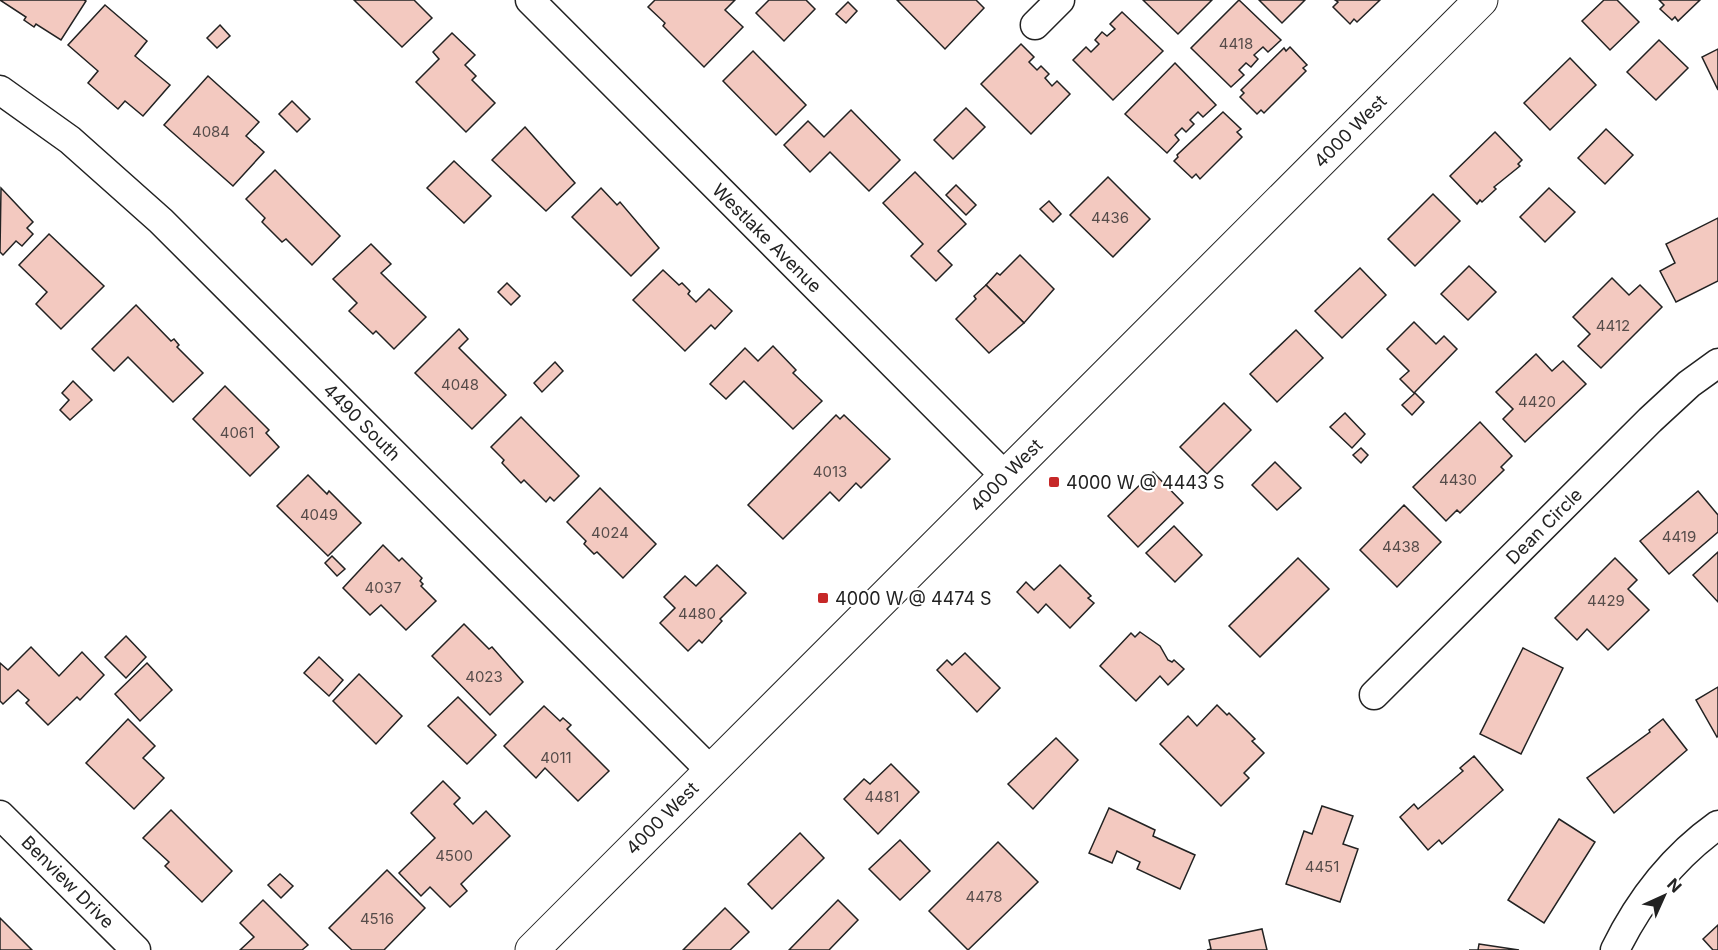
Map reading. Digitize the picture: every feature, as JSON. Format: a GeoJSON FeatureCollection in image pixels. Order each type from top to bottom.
{"type":"FeatureCollection","features":[{"type":"Feature","properties":{"kind":"street","name":"Westlake Avenue"},"geometry":{"type":"LineString","coordinates":[[530,0],[1005,476]]}},
{"type":"Feature","properties":{"kind":"street"},"geometry":{"type":"LineString","coordinates":[[1035,25],[1060,0]]}},
{"type":"Feature","properties":{"kind":"street","name":"4000 West"},"geometry":{"type":"LineString","coordinates":[[532,950],[1481,0]]}},
{"type":"Feature","properties":{"kind":"street","name":"4490 South"},"geometry":{"type":"LineString","coordinates":[[0,90],[70,140],[162,221],[710,770]]}},
{"type":"Feature","properties":{"kind":"street","name":"Dean Circle"},"geometry":{"type":"LineString","coordinates":[[1374,694],[1650,420],[1689,384],[1718,363]]}},
{"type":"Feature","properties":{"kind":"street","name":"Benview Drive"},"geometry":{"type":"LineString","coordinates":[[0,815],[136,950]]}},
{"type":"Feature","properties":{"kind":"street"},"geometry":{"type":"LineString","coordinates":[[1615,950],[1641,904],[1662,877],[1686,850],[1718,825]]}},
{"type":"Feature","properties":{"kind":"building"},"geometry":{"type":"Polygon","coordinates":[[[0,0],[86,1],[61,40],[36,24],[34,27],[24,20],[26,17],[0,0]]]}},
{"type":"Feature","properties":{"kind":"building"},"geometry":{"type":"Polygon","coordinates":[[[354,0],[414,0],[432,18],[402,47],[354,0]]]}},
{"type":"Feature","properties":{"kind":"building"},"geometry":{"type":"Polygon","coordinates":[[[655,0],[735,0],[725,10],[743,27],[704,67],[663,26],[665,23],[648,7],[655,0]]]}},
{"type":"Feature","properties":{"kind":"building"},"geometry":{"type":"Polygon","coordinates":[[[769,0],[806,0],[815,9],[784,41],[756,13],[769,0]]]}},
{"type":"Feature","properties":{"kind":"building"},"geometry":{"type":"Polygon","coordinates":[[[897,0],[976,0],[984,8],[945,49],[897,0]]]}},
{"type":"Feature","properties":{"kind":"building"},"geometry":{"type":"Polygon","coordinates":[[[1143,0],[1212,0],[1178,34],[1143,0]]]}},
{"type":"Feature","properties":{"kind":"building"},"geometry":{"type":"Polygon","coordinates":[[[1239,0],[1281,40],[1268,52],[1263,47],[1254,55],[1258,59],[1251,67],[1246,63],[1239,70],[1244,75],[1231,87],[1191,48],[1239,0]]]}},
{"type":"Feature","properties":{"kind":"building"},"geometry":{"type":"Polygon","coordinates":[[[1259,0],[1305,0],[1282,23],[1259,0]]]}},
{"type":"Feature","properties":{"kind":"building"},"geometry":{"type":"Polygon","coordinates":[[[1335,0],[1380,0],[1357,22],[1354,19],[1350,24],[1333,7],[1338,2],[1335,0]]]}},
{"type":"Feature","properties":{"kind":"building"},"geometry":{"type":"Polygon","coordinates":[[[1604,0],[1617,0],[1639,22],[1610,50],[1582,21],[1604,0]]]}},
{"type":"Feature","properties":{"kind":"building"},"geometry":{"type":"Polygon","coordinates":[[[1659,0],[1700,0],[1678,21],[1675,17],[1672,20],[1660,9],[1664,5],[1659,0]]]}},
{"type":"Feature","properties":{"kind":"building"},"geometry":{"type":"Polygon","coordinates":[[[848,2],[857,11],[846,23],[836,14],[848,2]]]}},
{"type":"Feature","properties":{"kind":"building"},"geometry":{"type":"Polygon","coordinates":[[[105,5],[147,41],[135,56],[170,85],[143,116],[125,101],[118,109],[88,83],[98,71],[68,45],[105,5]]]}},
{"type":"Feature","properties":{"kind":"building"},"geometry":{"type":"Polygon","coordinates":[[[1122,12],[1163,51],[1113,100],[1073,60],[1086,47],[1091,52],[1099,44],[1095,40],[1102,32],[1107,36],[1115,29],[1110,24],[1122,12]]]}},
{"type":"Feature","properties":{"kind":"building"},"geometry":{"type":"Polygon","coordinates":[[[220,25],[230,36],[217,48],[207,38],[220,25]]]}},
{"type":"Feature","properties":{"kind":"building"},"geometry":{"type":"Polygon","coordinates":[[[452,33],[475,55],[465,65],[476,76],[472,80],[495,103],[466,132],[416,82],[439,59],[433,52],[452,33]]]}},
{"type":"Feature","properties":{"kind":"building"},"geometry":{"type":"Polygon","coordinates":[[[1659,40],[1688,68],[1656,100],[1627,72],[1659,40]]]}},
{"type":"Feature","properties":{"kind":"building"},"geometry":{"type":"Polygon","coordinates":[[[1021,44],[1034,57],[1029,62],[1037,70],[1041,66],[1049,74],[1045,78],[1052,86],[1057,81],[1070,94],[1031,134],[981,84],[1021,44]]]}},
{"type":"Feature","properties":{"kind":"building"},"geometry":{"type":"Polygon","coordinates":[[[1290,47],[1307,65],[1303,68],[1306,71],[1264,113],[1261,110],[1257,114],[1240,97],[1244,93],[1241,90],[1284,48],[1286,51],[1290,47]]]}},
{"type":"Feature","properties":{"kind":"building"},"geometry":{"type":"Polygon","coordinates":[[[1718,49],[1718,90],[1702,57],[1718,49]]]}},
{"type":"Feature","properties":{"kind":"building"},"geometry":{"type":"Polygon","coordinates":[[[753,51],[806,105],[776,135],[723,81],[753,51]]]}},
{"type":"Feature","properties":{"kind":"building"},"geometry":{"type":"Polygon","coordinates":[[[1570,58],[1596,85],[1550,130],[1524,103],[1570,58]]]}},
{"type":"Feature","properties":{"kind":"building"},"geometry":{"type":"Polygon","coordinates":[[[1175,63],[1216,105],[1203,117],[1198,112],[1190,120],[1194,124],[1186,132],[1182,128],[1175,135],[1179,140],[1167,153],[1125,114],[1175,63]]]}},
{"type":"Feature","properties":{"kind":"building"},"geometry":{"type":"Polygon","coordinates":[[[208,76],[259,122],[246,136],[264,152],[233,186],[164,125],[208,76]]]}},
{"type":"Feature","properties":{"kind":"building"},"geometry":{"type":"Polygon","coordinates":[[[292,101],[310,119],[297,132],[279,114],[292,101]]]}},
{"type":"Feature","properties":{"kind":"building"},"geometry":{"type":"Polygon","coordinates":[[[966,108],[985,127],[953,159],[934,140],[966,108]]]}},
{"type":"Feature","properties":{"kind":"building"},"geometry":{"type":"Polygon","coordinates":[[[851,110],[900,160],[869,191],[830,152],[810,172],[784,145],[808,121],[824,137],[851,110]]]}},
{"type":"Feature","properties":{"kind":"building"},"geometry":{"type":"Polygon","coordinates":[[[1223,112],[1241,129],[1237,132],[1242,137],[1200,179],[1196,174],[1192,178],[1174,161],[1177,155],[1223,112]]]}},
{"type":"Feature","properties":{"kind":"building"},"geometry":{"type":"Polygon","coordinates":[[[525,127],[575,183],[546,211],[492,160],[525,127]]]}},
{"type":"Feature","properties":{"kind":"building"},"geometry":{"type":"Polygon","coordinates":[[[1606,129],[1633,155],[1605,184],[1578,158],[1606,129]]]}},
{"type":"Feature","properties":{"kind":"building"},"geometry":{"type":"Polygon","coordinates":[[[1495,132],[1522,160],[1518,164],[1520,166],[1494,187],[1496,189],[1482,202],[1480,200],[1477,204],[1450,176],[1495,132]]]}},
{"type":"Feature","properties":{"kind":"building"},"geometry":{"type":"Polygon","coordinates":[[[454,161],[491,196],[464,223],[427,188],[454,161]]]}},
{"type":"Feature","properties":{"kind":"building"},"geometry":{"type":"Polygon","coordinates":[[[275,170],[340,236],[312,265],[286,239],[282,242],[262,222],[265,218],[246,199],[275,170]]]}},
{"type":"Feature","properties":{"kind":"building"},"geometry":{"type":"Polygon","coordinates":[[[915,172],[966,224],[938,251],[952,265],[936,281],[911,256],[923,244],[883,203],[915,172]]]}},
{"type":"Feature","properties":{"kind":"building"},"geometry":{"type":"Polygon","coordinates":[[[1108,177],[1150,219],[1113,257],[1070,215],[1108,177]]]}},
{"type":"Feature","properties":{"kind":"building"},"geometry":{"type":"Polygon","coordinates":[[[956,185],[976,205],[966,215],[946,195],[956,185]]]}},
{"type":"Feature","properties":{"kind":"building"},"geometry":{"type":"Polygon","coordinates":[[[1,188],[33,222],[27,228],[33,234],[22,246],[16,241],[3,255],[0,252],[1,188]]]}},
{"type":"Feature","properties":{"kind":"building"},"geometry":{"type":"Polygon","coordinates":[[[601,188],[617,205],[620,202],[659,248],[631,276],[572,217],[601,188]]]}},
{"type":"Feature","properties":{"kind":"building"},"geometry":{"type":"Polygon","coordinates":[[[1549,188],[1575,212],[1545,242],[1520,217],[1549,188]]]}},
{"type":"Feature","properties":{"kind":"building"},"geometry":{"type":"Polygon","coordinates":[[[1433,194],[1460,221],[1415,266],[1388,239],[1433,194]]]}},
{"type":"Feature","properties":{"kind":"building"},"geometry":{"type":"Polygon","coordinates":[[[1049,201],[1061,214],[1053,222],[1040,209],[1049,201]]]}},
{"type":"Feature","properties":{"kind":"building"},"geometry":{"type":"Polygon","coordinates":[[[1718,218],[1718,281],[1676,302],[1660,271],[1675,263],[1666,244],[1718,218]]]}},
{"type":"Feature","properties":{"kind":"building"},"geometry":{"type":"Polygon","coordinates":[[[49,234],[104,286],[61,329],[36,304],[47,292],[19,265],[49,234]]]}},
{"type":"Feature","properties":{"kind":"building"},"geometry":{"type":"Polygon","coordinates":[[[371,244],[391,264],[381,273],[426,317],[394,349],[376,331],[373,334],[349,311],[357,303],[333,279],[371,244]]]}},
{"type":"Feature","properties":{"kind":"building"},"geometry":{"type":"Polygon","coordinates":[[[1020,255],[1054,289],[1024,323],[986,285],[1020,255]]]}},
{"type":"Feature","properties":{"kind":"building"},"geometry":{"type":"Polygon","coordinates":[[[1469,266],[1496,292],[1468,320],[1441,294],[1469,266]]]}},
{"type":"Feature","properties":{"kind":"building"},"geometry":{"type":"Polygon","coordinates":[[[1360,268],[1386,295],[1342,338],[1315,311],[1360,268]]]}},
{"type":"Feature","properties":{"kind":"building"},"geometry":{"type":"Polygon","coordinates":[[[663,270],[679,285],[682,283],[696,302],[709,289],[732,311],[715,329],[711,325],[685,351],[633,300],[663,270]]]}},
{"type":"Feature","properties":{"kind":"building"},"geometry":{"type":"Polygon","coordinates":[[[1612,278],[1629,295],[1640,285],[1662,307],[1601,368],[1578,346],[1590,334],[1573,317],[1612,278]]]}},
{"type":"Feature","properties":{"kind":"building"},"geometry":{"type":"Polygon","coordinates":[[[507,283],[520,296],[511,305],[498,292],[507,283]]]}},
{"type":"Feature","properties":{"kind":"building"},"geometry":{"type":"Polygon","coordinates":[[[986,285],[1024,323],[989,353],[956,319],[986,285]]]}},
{"type":"Feature","properties":{"kind":"building"},"geometry":{"type":"Polygon","coordinates":[[[136,305],[171,341],[174,339],[179,345],[177,347],[203,373],[173,402],[128,357],[114,371],[92,349],[136,305]]]}},
{"type":"Feature","properties":{"kind":"building"},"geometry":{"type":"Polygon","coordinates":[[[1414,322],[1436,344],[1444,336],[1457,349],[1414,393],[1400,379],[1409,371],[1387,349],[1414,322]]]}},
{"type":"Feature","properties":{"kind":"building"},"geometry":{"type":"Polygon","coordinates":[[[459,329],[468,339],[459,348],[506,395],[472,429],[415,373],[459,329]]]}},
{"type":"Feature","properties":{"kind":"building"},"geometry":{"type":"Polygon","coordinates":[[[1296,330],[1323,358],[1277,402],[1250,374],[1296,330]]]}},
{"type":"Feature","properties":{"kind":"building"},"geometry":{"type":"Polygon","coordinates":[[[773,346],[796,370],[793,373],[822,401],[793,429],[744,381],[726,399],[710,384],[745,348],[758,361],[773,346]]]}},
{"type":"Feature","properties":{"kind":"building"},"geometry":{"type":"Polygon","coordinates":[[[1536,354],[1552,371],[1563,361],[1586,384],[1525,442],[1503,419],[1513,409],[1496,392],[1536,354]]]}},
{"type":"Feature","properties":{"kind":"building"},"geometry":{"type":"Polygon","coordinates":[[[555,362],[563,371],[542,392],[534,383],[555,362]]]}},
{"type":"Feature","properties":{"kind":"building"},"geometry":{"type":"Polygon","coordinates":[[[73,381],[92,400],[70,420],[60,410],[69,400],[62,393],[73,381]]]}},
{"type":"Feature","properties":{"kind":"building"},"geometry":{"type":"Polygon","coordinates":[[[225,386],[269,430],[266,433],[279,447],[250,476],[193,419],[225,386]]]}},
{"type":"Feature","properties":{"kind":"building"},"geometry":{"type":"Polygon","coordinates":[[[1415,393],[1424,402],[1412,415],[1402,405],[1415,393]]]}},
{"type":"Feature","properties":{"kind":"building"},"geometry":{"type":"Polygon","coordinates":[[[1224,403],[1251,430],[1207,474],[1180,447],[1224,403]]]}},
{"type":"Feature","properties":{"kind":"building"},"geometry":{"type":"Polygon","coordinates":[[[1345,413],[1365,434],[1352,448],[1330,427],[1345,413]]]}},
{"type":"Feature","properties":{"kind":"building"},"geometry":{"type":"Polygon","coordinates":[[[836,415],[840,419],[844,415],[890,459],[861,488],[856,483],[839,501],[830,492],[783,539],[748,505],[836,415]]]}},
{"type":"Feature","properties":{"kind":"building"},"geometry":{"type":"Polygon","coordinates":[[[521,417],[579,476],[554,501],[550,497],[546,502],[524,480],[521,483],[491,447],[521,417]]]}},
{"type":"Feature","properties":{"kind":"building"},"geometry":{"type":"Polygon","coordinates":[[[1480,422],[1512,456],[1501,467],[1504,470],[1460,513],[1457,510],[1446,521],[1413,487],[1480,422]]]}},
{"type":"Feature","properties":{"kind":"building"},"geometry":{"type":"Polygon","coordinates":[[[1361,448],[1368,455],[1361,463],[1353,455],[1361,448]]]}},
{"type":"Feature","properties":{"kind":"building"},"geometry":{"type":"Polygon","coordinates":[[[1275,462],[1301,488],[1277,510],[1252,485],[1275,462]]]}},
{"type":"Feature","properties":{"kind":"building"},"geometry":{"type":"Polygon","coordinates":[[[1153,472],[1183,503],[1138,547],[1108,516],[1153,472]]]}},
{"type":"Feature","properties":{"kind":"building"},"geometry":{"type":"Polygon","coordinates":[[[308,475],[327,494],[329,491],[361,523],[328,556],[277,506],[308,475]]]}},
{"type":"Feature","properties":{"kind":"building"},"geometry":{"type":"Polygon","coordinates":[[[600,488],[656,544],[623,578],[597,552],[594,554],[584,544],[586,541],[567,522],[600,488]]]}},
{"type":"Feature","properties":{"kind":"building"},"geometry":{"type":"Polygon","coordinates":[[[1698,491],[1718,515],[1718,532],[1669,574],[1640,541],[1698,491]]]}},
{"type":"Feature","properties":{"kind":"building"},"geometry":{"type":"Polygon","coordinates":[[[1404,505],[1441,542],[1397,587],[1360,550],[1404,505]]]}},
{"type":"Feature","properties":{"kind":"building"},"geometry":{"type":"Polygon","coordinates":[[[1174,526],[1202,555],[1175,582],[1146,553],[1174,526]]]}},
{"type":"Feature","properties":{"kind":"building"},"geometry":{"type":"Polygon","coordinates":[[[383,545],[399,561],[402,558],[422,578],[421,586],[436,601],[406,630],[381,605],[370,615],[343,588],[383,545]]]}},
{"type":"Feature","properties":{"kind":"building"},"geometry":{"type":"Polygon","coordinates":[[[1718,552],[1718,602],[1693,575],[1718,552]]]}},
{"type":"Feature","properties":{"kind":"building"},"geometry":{"type":"Polygon","coordinates":[[[332,556],[345,569],[337,576],[325,563],[332,556]]]}},
{"type":"Feature","properties":{"kind":"building"},"geometry":{"type":"Polygon","coordinates":[[[1298,558],[1329,589],[1260,657],[1229,626],[1298,558]]]}},
{"type":"Feature","properties":{"kind":"building"},"geometry":{"type":"Polygon","coordinates":[[[1615,558],[1637,580],[1628,589],[1649,610],[1608,650],[1587,629],[1577,640],[1555,618],[1615,558]]]}},
{"type":"Feature","properties":{"kind":"building"},"geometry":{"type":"Polygon","coordinates":[[[717,565],[746,593],[720,619],[722,621],[702,643],[699,640],[688,651],[660,623],[675,608],[664,597],[685,576],[696,586],[717,565]]]}},
{"type":"Feature","properties":{"kind":"building"},"geometry":{"type":"Polygon","coordinates":[[[1060,565],[1091,596],[1088,598],[1094,603],[1070,628],[1046,604],[1038,613],[1017,592],[1026,582],[1034,590],[1060,565]]]}},
{"type":"Feature","properties":{"kind":"building"},"geometry":{"type":"Polygon","coordinates":[[[464,624],[489,649],[492,647],[523,682],[490,715],[432,656],[464,624]]]}},
{"type":"Feature","properties":{"kind":"building"},"geometry":{"type":"Polygon","coordinates":[[[1140,632],[1160,646],[1168,660],[1172,662],[1174,660],[1184,669],[1168,685],[1160,676],[1136,701],[1100,666],[1131,633],[1135,637],[1140,632]]]}},
{"type":"Feature","properties":{"kind":"building"},"geometry":{"type":"Polygon","coordinates":[[[126,636],[146,657],[126,678],[105,657],[126,636]]]}},
{"type":"Feature","properties":{"kind":"building"},"geometry":{"type":"Polygon","coordinates":[[[31,647],[59,676],[82,652],[104,675],[80,700],[77,697],[48,725],[26,703],[29,700],[18,690],[3,704],[0,701],[0,663],[8,670],[31,647]]]}},
{"type":"Feature","properties":{"kind":"building"},"geometry":{"type":"Polygon","coordinates":[[[1523,648],[1563,668],[1521,754],[1480,734],[1523,648]]]}},
{"type":"Feature","properties":{"kind":"building"},"geometry":{"type":"Polygon","coordinates":[[[965,653],[1000,688],[977,712],[937,670],[947,660],[952,665],[965,653]]]}},
{"type":"Feature","properties":{"kind":"building"},"geometry":{"type":"Polygon","coordinates":[[[319,657],[343,680],[329,696],[304,673],[319,657]]]}},
{"type":"Feature","properties":{"kind":"building"},"geometry":{"type":"Polygon","coordinates":[[[147,663],[172,690],[140,721],[115,694],[147,663]]]}},
{"type":"Feature","properties":{"kind":"building"},"geometry":{"type":"Polygon","coordinates":[[[359,674],[402,716],[376,744],[333,701],[359,674]]]}},
{"type":"Feature","properties":{"kind":"building"},"geometry":{"type":"Polygon","coordinates":[[[1718,687],[1718,736],[1717,737],[1696,700],[1718,687]]]}},
{"type":"Feature","properties":{"kind":"building"},"geometry":{"type":"Polygon","coordinates":[[[458,697],[496,735],[467,764],[428,726],[458,697]]]}},
{"type":"Feature","properties":{"kind":"building"},"geometry":{"type":"Polygon","coordinates":[[[1217,705],[1227,715],[1229,713],[1255,739],[1252,741],[1264,753],[1244,773],[1249,778],[1221,806],[1160,744],[1188,716],[1197,726],[1217,705]]]}},
{"type":"Feature","properties":{"kind":"building"},"geometry":{"type":"Polygon","coordinates":[[[544,706],[560,721],[563,718],[571,725],[567,729],[609,771],[578,801],[545,768],[536,778],[504,746],[544,706]]]}},
{"type":"Feature","properties":{"kind":"building"},"geometry":{"type":"Polygon","coordinates":[[[128,719],[155,746],[143,758],[164,778],[134,809],[86,763],[128,719]]]}},
{"type":"Feature","properties":{"kind":"building"},"geometry":{"type":"Polygon","coordinates":[[[1663,719],[1687,750],[1614,813],[1587,778],[1650,732],[1649,730],[1663,719]]]}},
{"type":"Feature","properties":{"kind":"building"},"geometry":{"type":"Polygon","coordinates":[[[1056,738],[1078,760],[1033,809],[1008,784],[1056,738]]]}},
{"type":"Feature","properties":{"kind":"building"},"geometry":{"type":"Polygon","coordinates":[[[1474,756],[1503,790],[1442,844],[1439,840],[1428,850],[1400,817],[1414,804],[1418,809],[1463,771],[1460,768],[1474,756]]]}},
{"type":"Feature","properties":{"kind":"building"},"geometry":{"type":"Polygon","coordinates":[[[891,764],[919,792],[878,834],[844,799],[864,779],[870,784],[891,764]]]}},
{"type":"Feature","properties":{"kind":"building"},"geometry":{"type":"Polygon","coordinates":[[[443,781],[460,798],[454,804],[473,824],[486,811],[510,836],[461,884],[467,891],[450,907],[430,887],[421,896],[399,873],[435,838],[411,813],[443,781]]]}},
{"type":"Feature","properties":{"kind":"building"},"geometry":{"type":"Polygon","coordinates":[[[1322,806],[1353,816],[1343,844],[1358,849],[1340,902],[1286,884],[1304,831],[1312,834],[1322,806]]]}},
{"type":"Feature","properties":{"kind":"building"},"geometry":{"type":"Polygon","coordinates":[[[1109,808],[1155,830],[1153,836],[1195,855],[1180,889],[1137,869],[1140,862],[1117,851],[1112,863],[1089,853],[1109,808]]]}},
{"type":"Feature","properties":{"kind":"building"},"geometry":{"type":"Polygon","coordinates":[[[171,810],[232,871],[202,902],[165,866],[169,862],[143,838],[171,810]]]}},
{"type":"Feature","properties":{"kind":"building"},"geometry":{"type":"Polygon","coordinates":[[[1559,819],[1595,842],[1544,923],[1508,900],[1559,819]]]}},
{"type":"Feature","properties":{"kind":"building"},"geometry":{"type":"Polygon","coordinates":[[[800,833],[824,858],[772,909],[748,884],[800,833]]]}},
{"type":"Feature","properties":{"kind":"building"},"geometry":{"type":"Polygon","coordinates":[[[900,840],[930,871],[900,900],[869,869],[900,840]]]}},
{"type":"Feature","properties":{"kind":"building"},"geometry":{"type":"Polygon","coordinates":[[[998,842],[1038,882],[968,950],[929,911],[998,842]]]}},
{"type":"Feature","properties":{"kind":"building"},"geometry":{"type":"Polygon","coordinates":[[[387,870],[425,908],[384,950],[352,950],[329,928],[387,870]]]}},
{"type":"Feature","properties":{"kind":"building"},"geometry":{"type":"Polygon","coordinates":[[[280,874],[293,886],[281,898],[268,885],[280,874]]]}},
{"type":"Feature","properties":{"kind":"building"},"geometry":{"type":"Polygon","coordinates":[[[263,900],[308,945],[302,950],[240,950],[254,937],[240,923],[263,900]]]}},
{"type":"Feature","properties":{"kind":"building"},"geometry":{"type":"Polygon","coordinates":[[[838,900],[858,920],[829,950],[789,950],[838,900]]]}},
{"type":"Feature","properties":{"kind":"building"},"geometry":{"type":"Polygon","coordinates":[[[725,908],[749,932],[730,950],[683,950],[725,908]]]}},
{"type":"Feature","properties":{"kind":"building"},"geometry":{"type":"Polygon","coordinates":[[[0,918],[32,950],[0,950],[0,918]]]}},
{"type":"Feature","properties":{"kind":"building"},"geometry":{"type":"Polygon","coordinates":[[[1718,925],[1718,950],[1713,950],[1703,939],[1718,925]]]}},
{"type":"Feature","properties":{"kind":"building"},"geometry":{"type":"Polygon","coordinates":[[[1262,929],[1267,950],[1207,950],[1211,949],[1209,940],[1262,929]]]}},
{"type":"Feature","properties":{"kind":"building"},"geometry":{"type":"Polygon","coordinates":[[[1479,944],[1519,950],[1478,950],[1479,944]]]}},
{"type":"Feature","properties":{"kind":"place","name":"4000 W @ 4443 S"},"geometry":{"type":"Point","coordinates":[1054,482]}},
{"type":"Feature","properties":{"kind":"place","name":"4000 W @ 4474 S"},"geometry":{"type":"Point","coordinates":[823,598]}}]}
